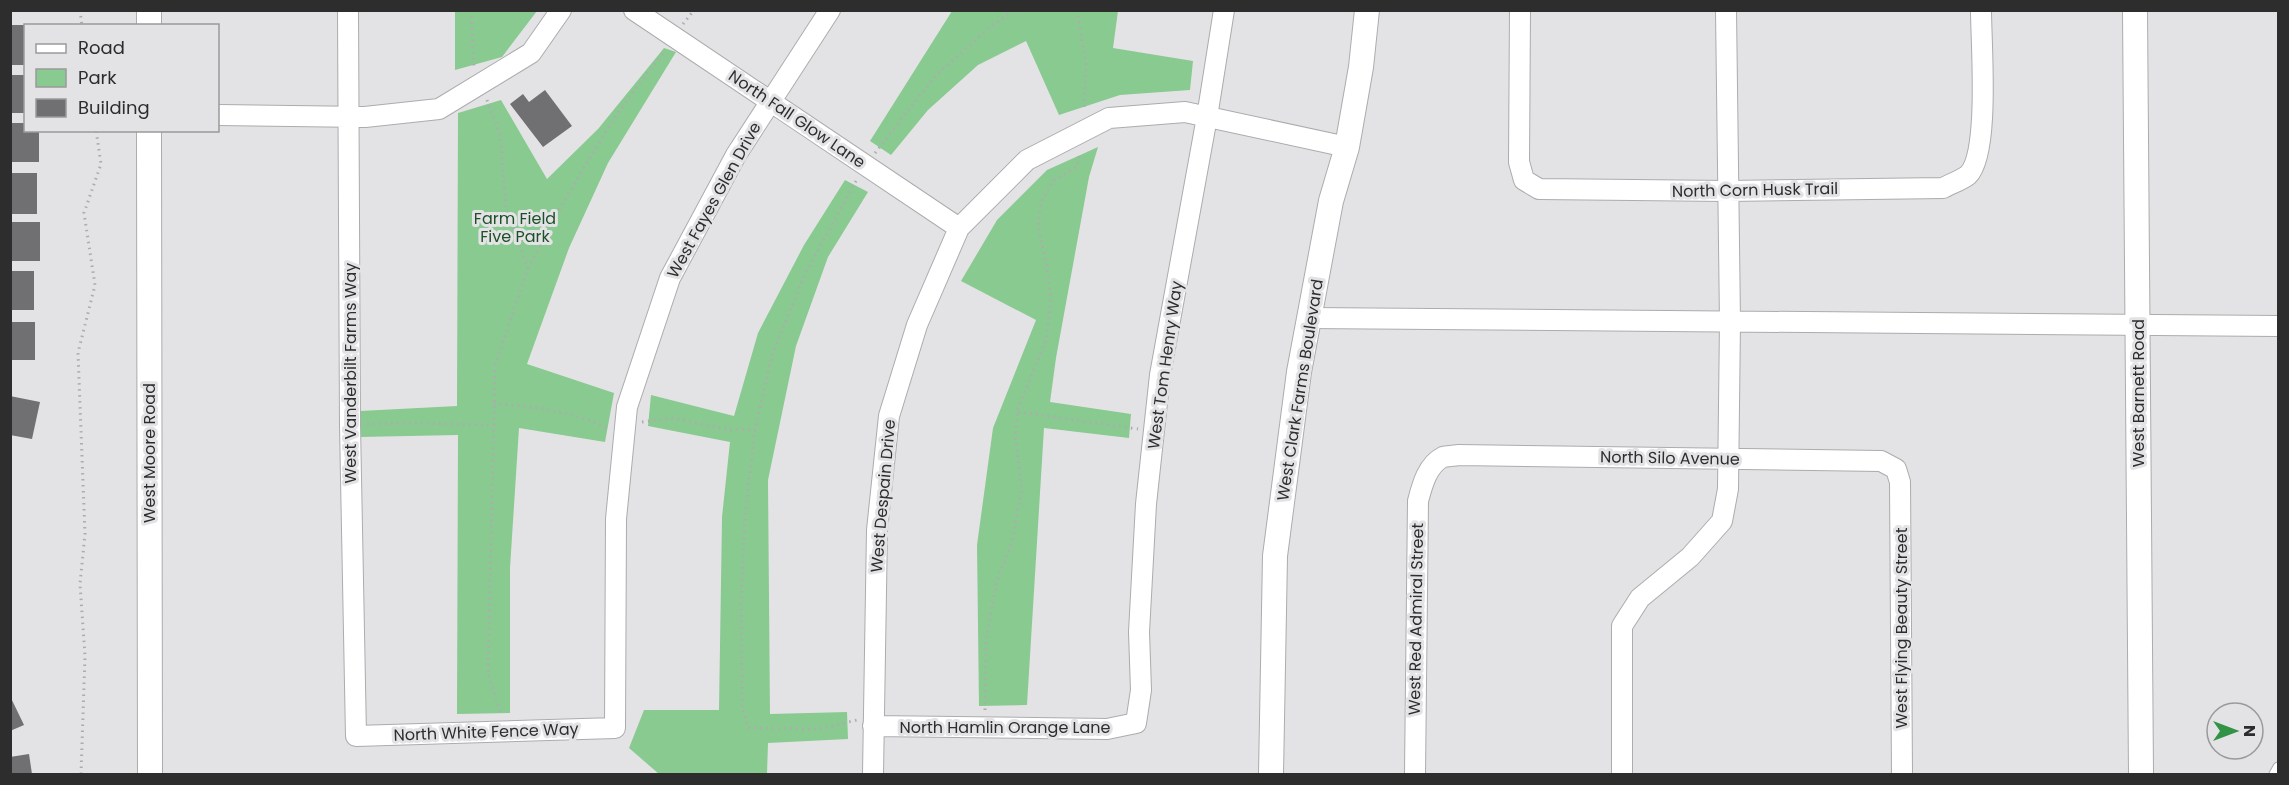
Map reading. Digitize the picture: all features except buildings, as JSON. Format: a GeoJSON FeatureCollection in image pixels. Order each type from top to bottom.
{"type":"FeatureCollection","features":[{"type":"Feature","properties":{"kind":"street","name":"West Vanderbilt Farms Way"},"geometry":{"type":"LineString","coordinates":[[348,10],[350,425],[356,736]]}},
{"type":"Feature","properties":{"kind":"street"},"geometry":{"type":"LineString","coordinates":[[219,115],[365,117],[439,109],[531,52],[561,10]]}},
{"type":"Feature","properties":{"kind":"street","name":"North Fall Glow Lane"},"geometry":{"type":"LineString","coordinates":[[634,10],[959,228]]}},
{"type":"Feature","properties":{"kind":"street","name":"West Fayes Glen Drive"},"geometry":{"type":"LineString","coordinates":[[615,728],[616,519],[627,407],[670,278],[736,155],[830,10]]}},
{"type":"Feature","properties":{"kind":"street","name":"West Tom Henry Way"},"geometry":{"type":"LineString","coordinates":[[1136,723],[1141,690],[1139,632],[1145,527],[1160,375],[1208,117],[1224,10]]}},
{"type":"Feature","properties":{"kind":"street","name":"West Clark Farms Boulevard"},"geometry":{"type":"LineString","coordinates":[[1271,774],[1275,556],[1299,372],[1331,201],[1347,147],[1361,67],[1367,10]]}},
{"type":"Feature","properties":{"kind":"street","name":"North Corn Husk Trail"},"geometry":{"type":"LineString","coordinates":[[1520,10],[1519,162],[1524,180],[1539,189],[1727,191],[1943,188],[1968,175],[1977,160],[1982,138],[1981,10]]}},
{"type":"Feature","properties":{"kind":"street"},"geometry":{"type":"LineString","coordinates":[[1622,774],[1622,626],[1640,598],[1690,557],[1722,521],[1728,489],[1730,322],[1726,10]]}},
{"type":"Feature","properties":{"kind":"street","name":"West Barnett Road"},"geometry":{"type":"LineString","coordinates":[[2135,10],[2141,774]]}},
{"type":"Feature","properties":{"kind":"street","name":"West Despain Drive"},"geometry":{"type":"LineString","coordinates":[[873,774],[878,530],[889,416],[917,325],[959,228],[1027,160],[1109,118],[1185,112],[1347,147]]}},
{"type":"Feature","properties":{"kind":"street","name":"West Moore Road"},"geometry":{"type":"LineString","coordinates":[[149,132],[150,774]]}},
{"type":"Feature","properties":{"kind":"street"},"geometry":{"type":"LineString","coordinates":[[1309,318],[2278,326]]}},
{"type":"Feature","properties":{"kind":"street","name":"North Silo Avenue"},"geometry":{"type":"LineString","coordinates":[[1432,467],[1443,457],[1458,455],[1881,461],[1896,469],[1900,482]]}},
{"type":"Feature","properties":{"kind":"street","name":"West Red Admiral Street"},"geometry":{"type":"LineString","coordinates":[[1415,774],[1418,501],[1424,481],[1432,467]]}},
{"type":"Feature","properties":{"kind":"street","name":"West Flying Beauty Street"},"geometry":{"type":"LineString","coordinates":[[1900,482],[1902,774]]}},
{"type":"Feature","properties":{"kind":"street","name":"North Hamlin Orange Lane"},"geometry":{"type":"LineString","coordinates":[[873,721],[984,728],[1107,729],[1136,723]]}},
{"type":"Feature","properties":{"kind":"street","name":"North White Fence Way"},"geometry":{"type":"LineString","coordinates":[[356,736],[615,728]]}},
{"type":"Feature","properties":{"kind":"lane"},"geometry":{"type":"LineString","coordinates":[[2274,774],[2278,767]]}},
{"type":"Feature","properties":{"kind":"path"},"geometry":{"type":"LineString","coordinates":[[471,10],[473,65],[500,133],[506,210],[528,268]]}},
{"type":"Feature","properties":{"kind":"path"},"geometry":{"type":"LineString","coordinates":[[506,731],[488,674],[495,366],[528,268],[569,192],[640,81],[666,51],[673,36],[694,10]]}},
{"type":"Feature","properties":{"kind":"path"},"geometry":{"type":"LineString","coordinates":[[873,721],[819,729],[748,728],[742,707],[741,604],[745,516],[754,429],[772,355],[801,284],[865,164],[936,75],[1014,10]]}},
{"type":"Feature","properties":{"kind":"path"},"geometry":{"type":"LineString","coordinates":[[984,728],[986,642],[996,583],[1012,542],[1022,489],[1015,437],[1018,412],[1046,340],[1051,298],[1038,226],[1041,202],[1054,180],[1077,167],[1083,132],[1086,64],[1077,10]]}},
{"type":"Feature","properties":{"kind":"path"},"geometry":{"type":"LineString","coordinates":[[81,774],[85,656],[80,584],[85,534],[78,353],[95,285],[84,213],[101,164],[96,132]]}},
{"type":"Feature","properties":{"kind":"path"},"geometry":{"type":"LineString","coordinates":[[494,403],[547,410],[592,420],[624,438],[637,422],[671,418],[731,430],[754,429]]}},
{"type":"Feature","properties":{"kind":"path"},"geometry":{"type":"LineString","coordinates":[[1018,412],[1154,431]]}},
{"type":"Feature","properties":{"kind":"path"},"geometry":{"type":"LineString","coordinates":[[350,425],[411,423],[494,425]]}},
{"type":"Feature","properties":{"kind":"green space"},"geometry":{"type":"Polygon","coordinates":[[[455,10],[537,11],[502,57],[455,70],[455,10]]]}},
{"type":"Feature","properties":{"kind":"green space"},"geometry":{"type":"Polygon","coordinates":[[[952,11],[1118,11],[1113,48],[1193,61],[1190,90],[1120,95],[1059,115],[1026,41],[978,65],[928,110],[891,155],[870,141],[952,11]]]}},
{"type":"Feature","properties":{"kind":"green space","name":"Farm Field Five Park"},"geometry":{"type":"Polygon","coordinates":[[[664,48],[676,52],[608,163],[569,248],[527,364],[614,393],[605,442],[519,428],[510,568],[510,713],[457,714],[458,435],[360,437],[360,411],[457,406],[458,113],[501,100],[547,179],[598,129],[664,48]]]}},
{"type":"Feature","properties":{"kind":"green space"},"geometry":{"type":"Polygon","coordinates":[[[1098,147],[1089,177],[1050,402],[1131,414],[1129,438],[1044,428],[1027,705],[979,706],[977,545],[993,428],[1036,320],[961,281],[997,220],[1047,170],[1098,147]]]}},
{"type":"Feature","properties":{"kind":"green space"},"geometry":{"type":"Polygon","coordinates":[[[845,180],[868,192],[828,257],[796,346],[768,480],[770,714],[847,712],[848,739],[768,743],[767,774],[659,774],[629,748],[644,710],[719,710],[722,517],[730,442],[648,426],[651,395],[734,416],[758,333],[804,245],[845,180]]]}}]}
